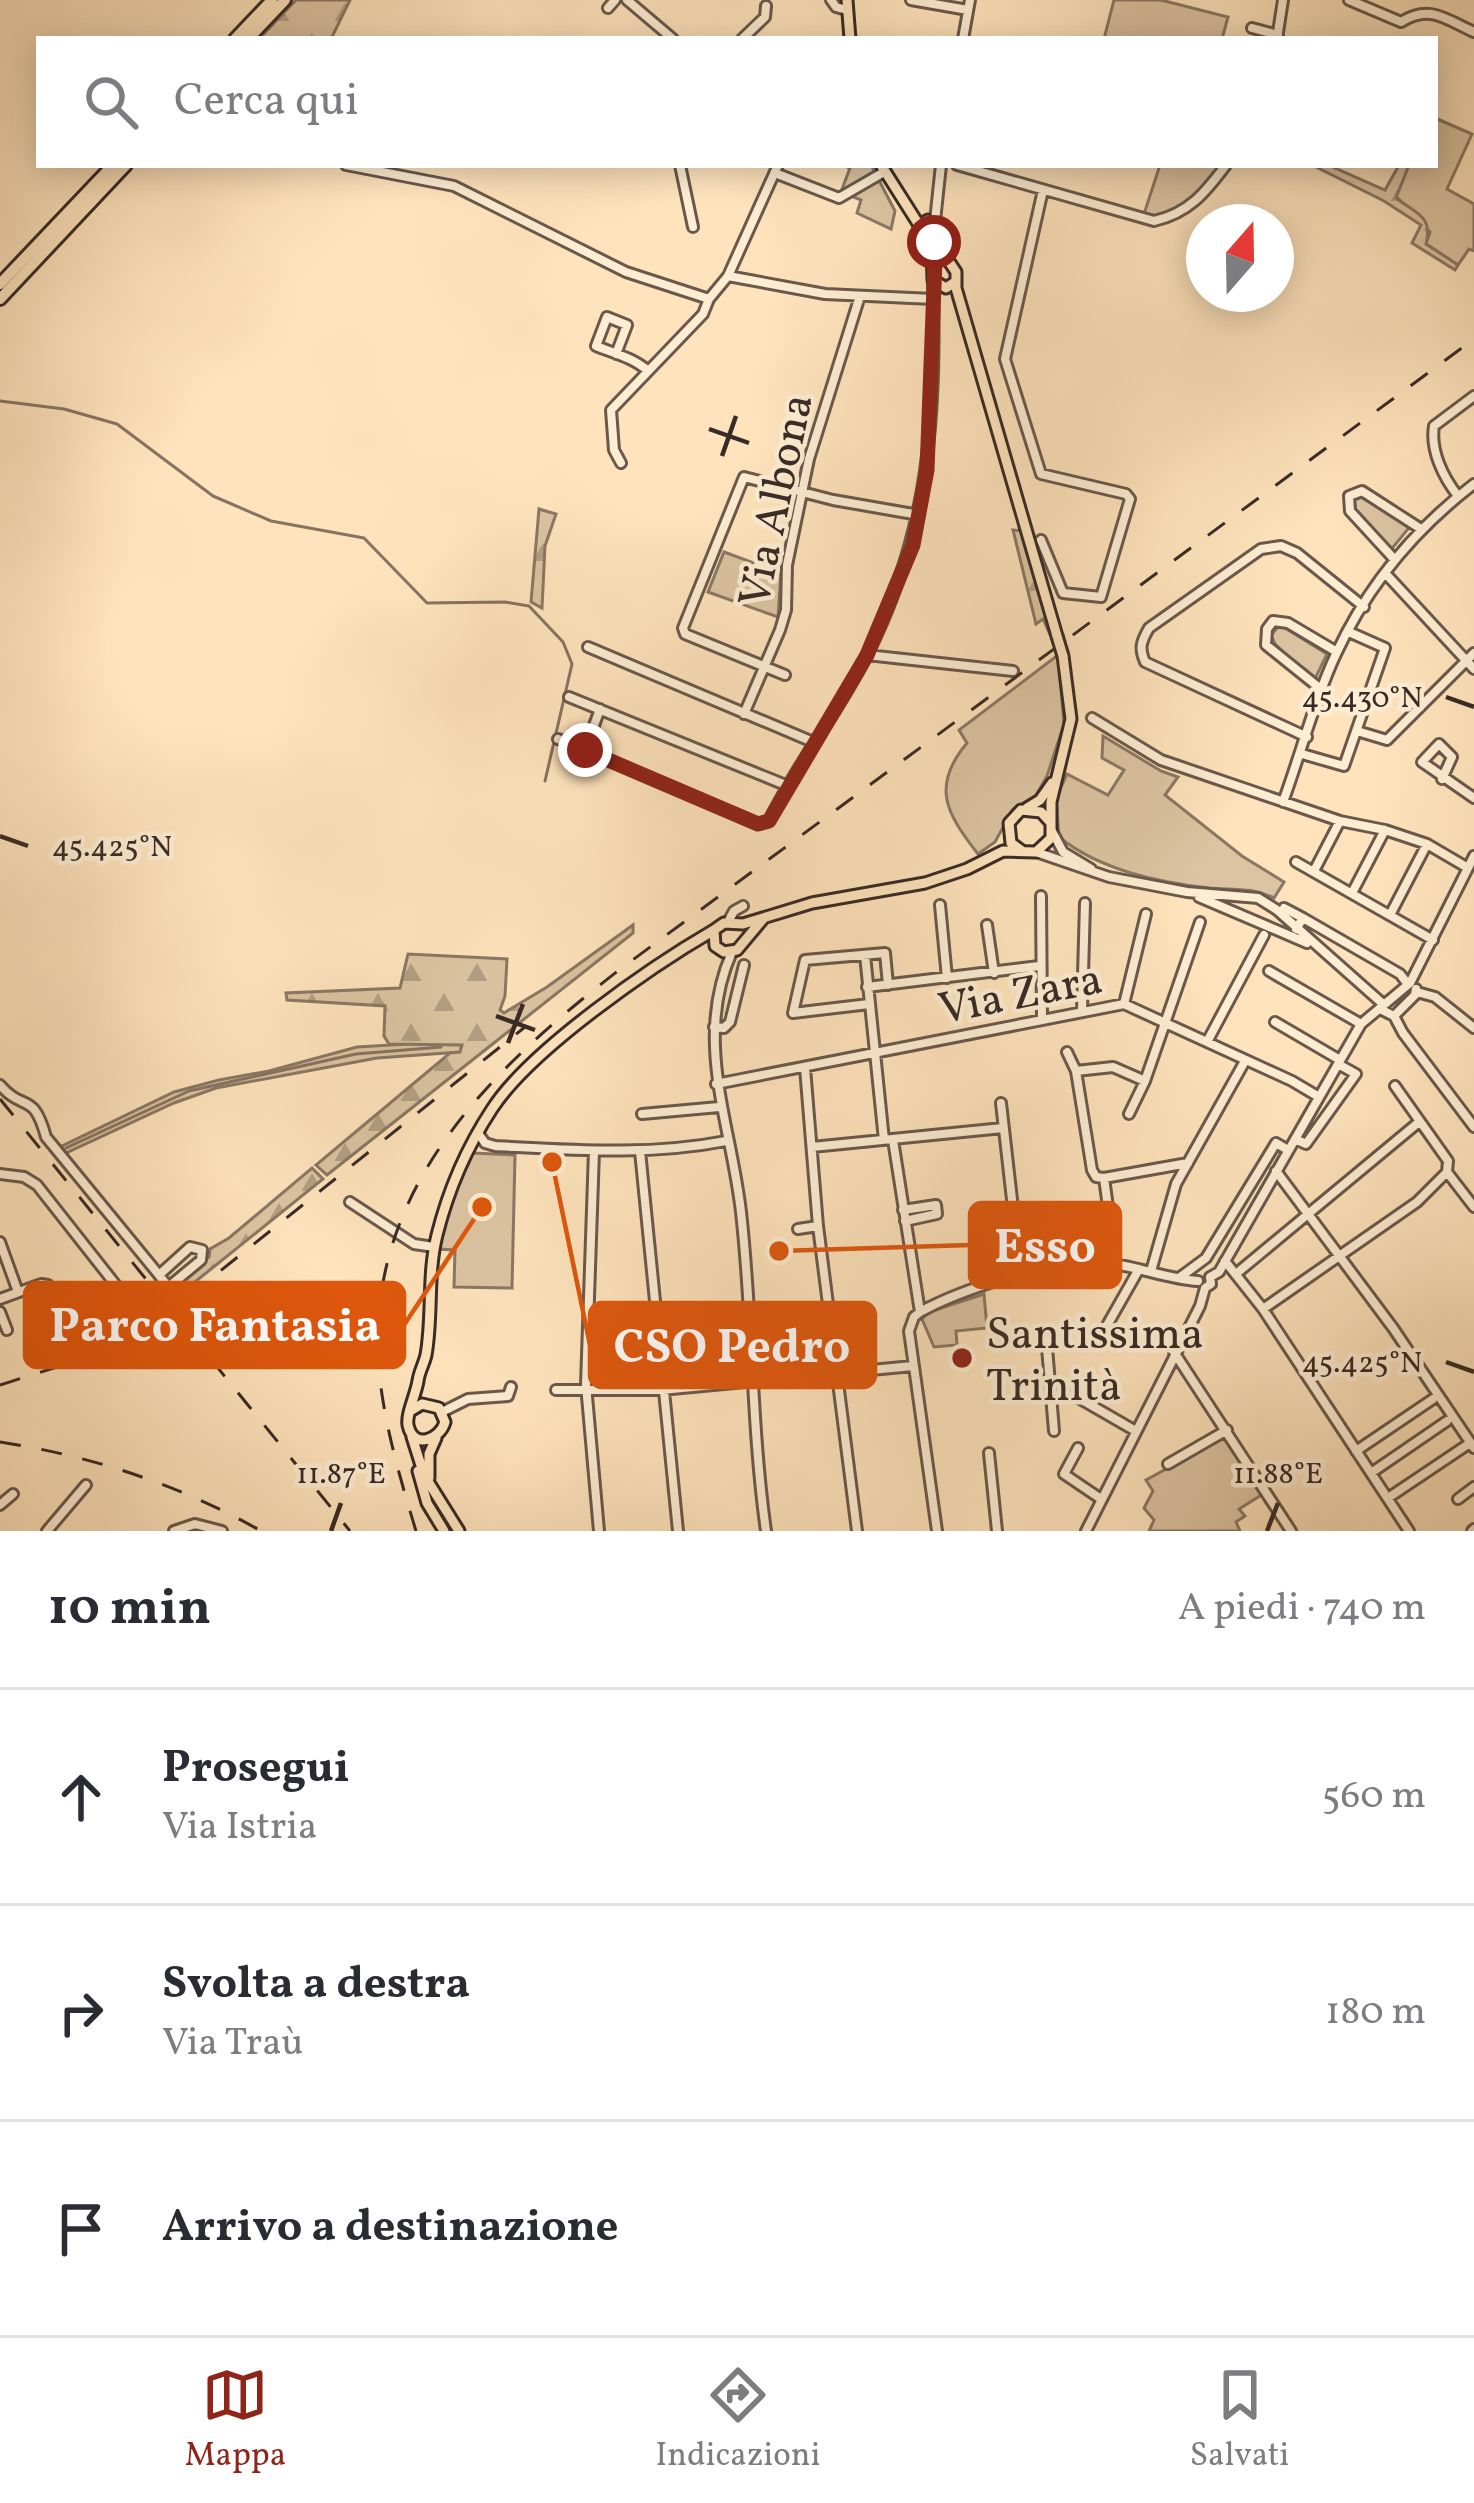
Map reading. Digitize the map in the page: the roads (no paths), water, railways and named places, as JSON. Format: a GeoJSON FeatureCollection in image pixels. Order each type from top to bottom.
{"type":"FeatureCollection","features":[{"type":"Feature","properties":{"kind":"highway"},"geometry":{"type":"LineString","coordinates":[[238,36],[272,0]]}},
{"type":"Feature","properties":{"kind":"highway"},"geometry":{"type":"LineString","coordinates":[[251,36],[285,0]]}},
{"type":"Feature","properties":{"kind":"highway"},"geometry":{"type":"LineString","coordinates":[[0,284],[110,168]]}},
{"type":"Feature","properties":{"kind":"highway"},"geometry":{"type":"LineString","coordinates":[[0,299],[123,168]]}},
{"type":"Feature","properties":{"kind":"main road"},"geometry":{"type":"LineString","coordinates":[[847,5],[850,36]]}},
{"type":"Feature","properties":{"kind":"main road"},"geometry":{"type":"LineString","coordinates":[[882,169],[919,225],[918,235],[932,250],[934,280],[941,287],[955,282]]}},
{"type":"Feature","properties":{"kind":"main road"},"geometry":{"type":"LineString","coordinates":[[444,1530],[424,1497],[407,1421],[427,1349],[434,1247],[451,1191],[493,1106],[538,1058],[593,1014],[714,930],[812,903],[925,883],[1003,851],[1036,851],[1047,844],[1071,719],[1063,656],[955,282],[956,272],[934,221],[919,225]]}},
{"type":"Feature","properties":{"kind":"main road"},"geometry":{"type":"LineString","coordinates":[[925,242],[934,242],[940,235]]}},
{"type":"Feature","properties":{"kind":"main road"},"geometry":{"type":"LineString","coordinates":[[935,268],[950,264]]}},
{"type":"Feature","properties":{"kind":"main road"},"geometry":{"type":"LineString","coordinates":[[984,859],[1012,818],[1040,800],[1058,773]]}},
{"type":"Feature","properties":{"kind":"main road"},"geometry":{"type":"LineString","coordinates":[[1028,808],[1042,812],[1051,827]]}},
{"type":"Feature","properties":{"kind":"main road"},"geometry":{"type":"LineString","coordinates":[[1008,830],[1012,843],[1022,851]]}},
{"type":"Feature","properties":{"kind":"main road"},"geometry":{"type":"LineString","coordinates":[[689,947],[732,952],[763,919]]}},
{"type":"Feature","properties":{"kind":"main road"},"geometry":{"type":"LineString","coordinates":[[733,923],[743,938]]}},
{"type":"Feature","properties":{"kind":"main road"},"geometry":{"type":"LineString","coordinates":[[714,930],[717,948]]}},
{"type":"Feature","properties":{"kind":"main road"},"geometry":{"type":"LineString","coordinates":[[418,1383],[438,1408],[444,1426],[429,1454],[429,1483]]}},
{"type":"Feature","properties":{"kind":"main road"},"geometry":{"type":"LineString","coordinates":[[412,1410],[422,1404],[438,1408]]}},
{"type":"Feature","properties":{"kind":"main road"},"geometry":{"type":"LineString","coordinates":[[410,1432],[419,1439],[436,1438]]}},
{"type":"Feature","properties":{"kind":"main road"},"geometry":{"type":"LineString","coordinates":[[418,1462],[458,1531]]}},
{"type":"Feature","properties":{"kind":"street"},"geometry":{"type":"LineString","coordinates":[[627,0],[669,36]]}},
{"type":"Feature","properties":{"kind":"street"},"geometry":{"type":"LineString","coordinates":[[831,0],[836,8],[847,5]]}},
{"type":"Feature","properties":{"kind":"street"},"geometry":{"type":"LineString","coordinates":[[911,0],[969,5],[964,36]]}},
{"type":"Feature","properties":{"kind":"street"},"geometry":{"type":"LineString","coordinates":[[1278,36],[1283,0]]}},
{"type":"Feature","properties":{"kind":"street"},"geometry":{"type":"LineString","coordinates":[[1348,0],[1392,21],[1426,11],[1474,32]]}},
{"type":"Feature","properties":{"kind":"street"},"geometry":{"type":"LineString","coordinates":[[745,36],[765,17],[766,6]]}},
{"type":"Feature","properties":{"kind":"street"},"geometry":{"type":"LineString","coordinates":[[1252,28],[1275,36]]}},
{"type":"Feature","properties":{"kind":"street"},"geometry":{"type":"LineString","coordinates":[[361,168],[454,186],[626,272],[709,298]]}},
{"type":"Feature","properties":{"kind":"street"},"geometry":{"type":"LineString","coordinates":[[681,168],[692,227]]}},
{"type":"Feature","properties":{"kind":"street"},"geometry":{"type":"LineString","coordinates":[[934,221],[941,168]]}},
{"type":"Feature","properties":{"kind":"street"},"geometry":{"type":"LineString","coordinates":[[966,168],[1154,221],[1180,215],[1224,168]]}},
{"type":"Feature","properties":{"kind":"street"},"geometry":{"type":"LineString","coordinates":[[621,463],[614,450],[611,410],[703,314],[709,298],[728,276],[777,169],[843,198],[882,169]]}},
{"type":"Feature","properties":{"kind":"street"},"geometry":{"type":"LineString","coordinates":[[1041,540],[1063,593],[1100,597],[1130,499],[1126,494],[1041,474],[1005,368],[1043,190]]}},
{"type":"Feature","properties":{"kind":"street"},"geometry":{"type":"LineString","coordinates":[[728,276],[791,290],[933,299]]}},
{"type":"Feature","properties":{"kind":"street"},"geometry":{"type":"LineString","coordinates":[[559,740],[758,824],[769,821],[867,655],[903,575],[919,515],[929,443],[934,280]]}},
{"type":"Feature","properties":{"kind":"street","name":"Via Albona"},"geometry":{"type":"LineString","coordinates":[[744,714],[786,610],[787,565],[817,428],[860,296]]}},
{"type":"Feature","properties":{"kind":"street"},"geometry":{"type":"LineString","coordinates":[[616,354],[627,326],[607,317],[596,346],[648,371]]}},
{"type":"Feature","properties":{"kind":"street"},"geometry":{"type":"LineString","coordinates":[[1458,496],[1431,442],[1434,426],[1474,396]]}},
{"type":"Feature","properties":{"kind":"street"},"geometry":{"type":"LineString","coordinates":[[785,675],[685,634],[683,628],[744,477],[919,515]]}},
{"type":"Feature","properties":{"kind":"street"},"geometry":{"type":"LineString","coordinates":[[1283,802],[1337,652],[1364,607],[1420,529],[1474,484]]}},
{"type":"Feature","properties":{"kind":"street"},"geometry":{"type":"LineString","coordinates":[[1394,560],[1350,511],[1349,496],[1363,491],[1420,529]]}},
{"type":"Feature","properties":{"kind":"street"},"geometry":{"type":"LineString","coordinates":[[1307,737],[1145,662],[1142,640],[1149,628],[1261,549],[1281,546],[1297,553],[1364,607]]}},
{"type":"Feature","properties":{"kind":"street"},"geometry":{"type":"LineString","coordinates":[[1385,573],[1474,669]]}},
{"type":"Feature","properties":{"kind":"street"},"geometry":{"type":"LineString","coordinates":[[1322,690],[1266,645],[1267,629],[1273,622],[1288,623],[1337,652]]}},
{"type":"Feature","properties":{"kind":"street"},"geometry":{"type":"LineString","coordinates":[[1301,754],[1344,766],[1384,648],[1349,632]]}},
{"type":"Feature","properties":{"kind":"street"},"geometry":{"type":"LineString","coordinates":[[588,647],[813,742]]}},
{"type":"Feature","properties":{"kind":"street"},"geometry":{"type":"LineString","coordinates":[[1357,730],[1387,740],[1474,653]]}},
{"type":"Feature","properties":{"kind":"street"},"geometry":{"type":"LineString","coordinates":[[867,655],[1013,670]]}},
{"type":"Feature","properties":{"kind":"street"},"geometry":{"type":"LineString","coordinates":[[569,697],[788,786]]}},
{"type":"Feature","properties":{"kind":"street"},"geometry":{"type":"LineString","coordinates":[[585,750],[600,710]]}},
{"type":"Feature","properties":{"kind":"street"},"geometry":{"type":"LineString","coordinates":[[1092,718],[1161,760],[1340,821],[1427,844],[1468,868]]}},
{"type":"Feature","properties":{"kind":"street"},"geometry":{"type":"LineString","coordinates":[[1442,779],[1474,798]]}},
{"type":"Feature","properties":{"kind":"street"},"geometry":{"type":"LineString","coordinates":[[1313,871],[1340,821]]}},
{"type":"Feature","properties":{"kind":"street"},"geometry":{"type":"LineString","coordinates":[[1051,827],[1063,852],[1109,877]]}},
{"type":"Feature","properties":{"kind":"street"},"geometry":{"type":"LineString","coordinates":[[1352,893],[1385,830]]}},
{"type":"Feature","properties":{"kind":"street"},"geometry":{"type":"LineString","coordinates":[[1390,916],[1427,844]]}},
{"type":"Feature","properties":{"kind":"street"},"geometry":{"type":"LineString","coordinates":[[1036,851],[1109,877],[1186,892],[1258,898],[1348,970],[1394,1016],[1474,1127]]}},
{"type":"Feature","properties":{"kind":"street"},"geometry":{"type":"LineString","coordinates":[[937,1531],[909,1331],[914,1317],[945,1298],[1079,1262],[1116,1264],[1211,1284],[1210,1277],[1225,1261],[1361,1024],[1409,983],[1474,856]]}},
{"type":"Feature","properties":{"kind":"street"},"geometry":{"type":"LineString","coordinates":[[1296,862],[1433,940]]}},
{"type":"Feature","properties":{"kind":"street"},"geometry":{"type":"LineString","coordinates":[[1186,892],[1315,946]]}},
{"type":"Feature","properties":{"kind":"street"},"geometry":{"type":"LineString","coordinates":[[1041,896],[1042,1020]]}},
{"type":"Feature","properties":{"kind":"street"},"geometry":{"type":"LineString","coordinates":[[1082,1011],[1085,903]]}},
{"type":"Feature","properties":{"kind":"street"},"geometry":{"type":"LineString","coordinates":[[940,905],[947,979]]}},
{"type":"Feature","properties":{"kind":"street"},"geometry":{"type":"LineString","coordinates":[[733,923],[734,911],[743,906]]}},
{"type":"Feature","properties":{"kind":"street"},"geometry":{"type":"LineString","coordinates":[[1284,908],[1400,974],[1417,992],[1435,997],[1474,1028]]}},
{"type":"Feature","properties":{"kind":"street"},"geometry":{"type":"LineString","coordinates":[[1124,1004],[1146,914]]}},
{"type":"Feature","properties":{"kind":"street"},"geometry":{"type":"LineString","coordinates":[[1296,929],[1303,918]]}},
{"type":"Feature","properties":{"kind":"street"},"geometry":{"type":"LineString","coordinates":[[1129,1114],[1200,922]]}},
{"type":"Feature","properties":{"kind":"street"},"geometry":{"type":"LineString","coordinates":[[987,925],[994,974]]}},
{"type":"Feature","properties":{"kind":"street"},"geometry":{"type":"LineString","coordinates":[[1207,1042],[1264,934]]}},
{"type":"Feature","properties":{"kind":"street"},"geometry":{"type":"LineString","coordinates":[[717,948],[722,976]]}},
{"type":"Feature","properties":{"kind":"street"},"geometry":{"type":"LineString","coordinates":[[732,952],[722,976],[714,1028],[716,1084],[741,1208],[750,1381],[766,1531]]}},
{"type":"Feature","properties":{"kind":"street"},"geometry":{"type":"LineString","coordinates":[[869,1004],[793,1013],[805,960],[885,953],[888,985]]}},
{"type":"Feature","properties":{"kind":"street"},"geometry":{"type":"LineString","coordinates":[[865,956],[873,1054],[920,1312]]}},
{"type":"Feature","properties":{"kind":"street"},"geometry":{"type":"LineString","coordinates":[[714,1028],[730,1022],[744,965]]}},
{"type":"Feature","properties":{"kind":"street"},"geometry":{"type":"LineString","coordinates":[[867,987],[1039,966]]}},
{"type":"Feature","properties":{"kind":"street"},"geometry":{"type":"LineString","coordinates":[[1269,970],[1361,1024]]}},
{"type":"Feature","properties":{"kind":"street"},"geometry":{"type":"LineString","coordinates":[[1394,1016],[1417,992]]}},
{"type":"Feature","properties":{"kind":"street","name":"Via Zara"},"geometry":{"type":"LineString","coordinates":[[716,1084],[1124,1004],[1319,1097]]}},
{"type":"Feature","properties":{"kind":"street"},"geometry":{"type":"LineString","coordinates":[[1275,1022],[1356,1074],[1306,1144],[1295,1138]]}},
{"type":"Feature","properties":{"kind":"street"},"geometry":{"type":"LineString","coordinates":[[1067,1052],[1076,1071],[1096,1177],[1188,1162]]}},
{"type":"Feature","properties":{"kind":"street"},"geometry":{"type":"LineString","coordinates":[[1151,1271],[1176,1184],[1246,1060]]}},
{"type":"Feature","properties":{"kind":"street"},"geometry":{"type":"LineString","coordinates":[[805,1067],[818,1226],[857,1531]]}},
{"type":"Feature","properties":{"kind":"street"},"geometry":{"type":"LineString","coordinates":[[1076,1071],[1113,1067],[1145,1081]]}},
{"type":"Feature","properties":{"kind":"street"},"geometry":{"type":"LineString","coordinates":[[0,1085],[11,1098],[32,1104],[40,1113],[46,1137],[187,1311]]}},
{"type":"Feature","properties":{"kind":"street"},"geometry":{"type":"LineString","coordinates":[[1263,1309],[1417,1202],[1447,1172],[1448,1161],[1395,1085]]}},
{"type":"Feature","properties":{"kind":"street"},"geometry":{"type":"LineString","coordinates":[[1001,1103],[1014,1216],[1036,1270]]}},
{"type":"Feature","properties":{"kind":"street"},"geometry":{"type":"LineString","coordinates":[[642,1114],[719,1107]]}},
{"type":"Feature","properties":{"kind":"street"},"geometry":{"type":"LineString","coordinates":[[1238,1273],[1419,1122]]}},
{"type":"Feature","properties":{"kind":"street"},"geometry":{"type":"LineString","coordinates":[[812,1147],[1003,1128]]}},
{"type":"Feature","properties":{"kind":"street"},"geometry":{"type":"LineString","coordinates":[[478,1133],[485,1143],[495,1146],[594,1151],[726,1141]]}},
{"type":"Feature","properties":{"kind":"street"},"geometry":{"type":"LineString","coordinates":[[1179,1278],[1206,1258],[1276,1143],[1288,1150]]}},
{"type":"Feature","properties":{"kind":"street"},"geometry":{"type":"LineString","coordinates":[[594,1151],[586,1391],[599,1531]]}},
{"type":"Feature","properties":{"kind":"street"},"geometry":{"type":"LineString","coordinates":[[640,1151],[678,1531]]}},
{"type":"Feature","properties":{"kind":"street"},"geometry":{"type":"LineString","coordinates":[[1164,1167],[1172,1172],[1176,1184]]}},
{"type":"Feature","properties":{"kind":"street"},"geometry":{"type":"LineString","coordinates":[[1276,1172],[1341,1255],[1472,1446],[1388,1498]]}},
{"type":"Feature","properties":{"kind":"street"},"geometry":{"type":"LineString","coordinates":[[1447,1172],[1474,1208]]}},
{"type":"Feature","properties":{"kind":"street"},"geometry":{"type":"LineString","coordinates":[[0,1174],[37,1185],[115,1284],[117,1304],[90,1330]]}},
{"type":"Feature","properties":{"kind":"street"},"geometry":{"type":"LineString","coordinates":[[1104,1178],[1116,1264]]}},
{"type":"Feature","properties":{"kind":"street"},"geometry":{"type":"LineString","coordinates":[[350,1202],[414,1244],[434,1247]]}},
{"type":"Feature","properties":{"kind":"street"},"geometry":{"type":"LineString","coordinates":[[903,1210],[936,1205],[937,1214],[904,1221]]}},
{"type":"Feature","properties":{"kind":"street"},"geometry":{"type":"LineString","coordinates":[[798,1229],[818,1226]]}},
{"type":"Feature","properties":{"kind":"street"},"geometry":{"type":"LineString","coordinates":[[0,1242],[18,1292]]}},
{"type":"Feature","properties":{"kind":"street"},"geometry":{"type":"LineString","coordinates":[[159,1276],[190,1247],[202,1250],[200,1260],[172,1284]]}},
{"type":"Feature","properties":{"kind":"street"},"geometry":{"type":"LineString","coordinates":[[1225,1261],[1263,1309],[1409,1531]]}},
{"type":"Feature","properties":{"kind":"street"},"geometry":{"type":"LineString","coordinates":[[1101,1336],[1139,1269]]}},
{"type":"Feature","properties":{"kind":"street"},"geometry":{"type":"LineString","coordinates":[[1086,1531],[1200,1306],[1202,1284]]}},
{"type":"Feature","properties":{"kind":"street"},"geometry":{"type":"LineString","coordinates":[[0,1299],[48,1285],[69,1323],[78,1321],[90,1330]]}},
{"type":"Feature","properties":{"kind":"street"},"geometry":{"type":"LineString","coordinates":[[90,1330],[122,1319],[149,1300]]}},
{"type":"Feature","properties":{"kind":"street"},"geometry":{"type":"LineString","coordinates":[[0,1312],[7,1330]]}},
{"type":"Feature","properties":{"kind":"street"},"geometry":{"type":"LineString","coordinates":[[1046,1336],[1054,1431]]}},
{"type":"Feature","properties":{"kind":"street"},"geometry":{"type":"LineString","coordinates":[[1174,1352],[1228,1430],[1286,1528]]}},
{"type":"Feature","properties":{"kind":"street"},"geometry":{"type":"LineString","coordinates":[[556,1390],[661,1390],[913,1366]]}},
{"type":"Feature","properties":{"kind":"street"},"geometry":{"type":"LineString","coordinates":[[438,1408],[468,1399],[508,1396],[511,1387]]}},
{"type":"Feature","properties":{"kind":"street"},"geometry":{"type":"LineString","coordinates":[[1051,1394],[1075,1396],[1134,1430]]}},
{"type":"Feature","properties":{"kind":"street"},"geometry":{"type":"LineString","coordinates":[[1356,1451],[1433,1399]]}},
{"type":"Feature","properties":{"kind":"street"},"geometry":{"type":"LineString","coordinates":[[1371,1473],[1447,1421]]}},
{"type":"Feature","properties":{"kind":"street"},"geometry":{"type":"LineString","coordinates":[[1168,1464],[1228,1430]]}},
{"type":"Feature","properties":{"kind":"street"},"geometry":{"type":"LineString","coordinates":[[1078,1448],[1064,1474],[1100,1499]]}},
{"type":"Feature","properties":{"kind":"street"},"geometry":{"type":"LineString","coordinates":[[989,1453],[997,1531]]}},
{"type":"Feature","properties":{"kind":"street"},"geometry":{"type":"LineString","coordinates":[[47,1531],[86,1485]]}},
{"type":"Feature","properties":{"kind":"street"},"geometry":{"type":"LineString","coordinates":[[1458,1499],[1474,1486]]}},
{"type":"Feature","properties":{"kind":"street"},"geometry":{"type":"LineString","coordinates":[[0,1505],[13,1494]]}},
{"type":"Feature","properties":{"kind":"street"},"geometry":{"type":"LineString","coordinates":[[174,1531],[195,1524],[222,1531]]}},
{"type":"Feature","properties":{"kind":"waterway"},"geometry":{"type":"LineString","coordinates":[[0,401],[64,409],[117,424],[213,496],[271,521],[364,538],[427,603],[529,606],[563,642],[572,664],[545,781]]}},
{"type":"Feature","properties":{"kind":"waterway"},"geometry":{"type":"LineString","coordinates":[[66,1148],[189,1091],[356,1054],[441,1047]]}},
{"type":"Feature","properties":{"kind":"tunnel"},"geometry":{"type":"LineString","coordinates":[[149,1300],[172,1284]]}},
{"type":"Feature","properties":{"kind":"railway"},"geometry":{"type":"LineString","coordinates":[[416,1531],[381,1390],[380,1305],[392,1246],[414,1191],[445,1140],[482,1093],[525,1049],[619,970],[1474,339]]}},
{"type":"Feature","properties":{"kind":"railway"},"geometry":{"type":"LineString","coordinates":[[0,1385],[98,1354],[159,1320],[525,1027]]}},
{"type":"Feature","properties":{"kind":"railway"},"geometry":{"type":"LineString","coordinates":[[0,1099],[350,1531]]}},
{"type":"Feature","properties":{"kind":"railway"},"geometry":{"type":"LineString","coordinates":[[0,1442],[135,1475],[261,1531]]}},
{"type":"Feature","properties":{"kind":"place","name":"CSO Pedro"},"geometry":{"type":"Point","coordinates":[552,1162]}},
{"type":"Feature","properties":{"kind":"place","name":"Parco Fantasia"},"geometry":{"type":"Point","coordinates":[482,1207]}},
{"type":"Feature","properties":{"kind":"place","name":"Esso"},"geometry":{"type":"Point","coordinates":[779,1251]}},
{"type":"Feature","properties":{"kind":"place","name":"Santissima Trinità"},"geometry":{"type":"Point","coordinates":[962,1358]}}]}
